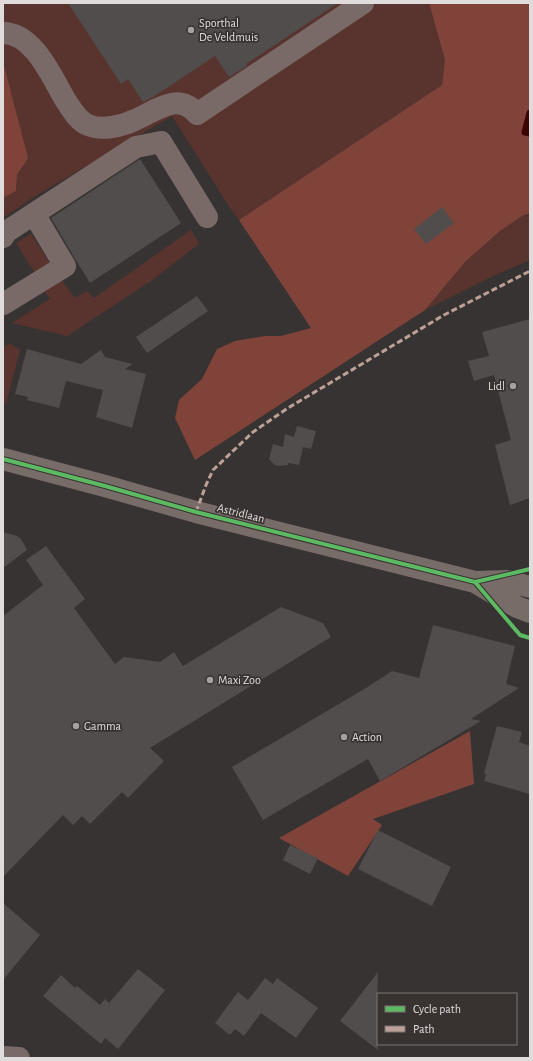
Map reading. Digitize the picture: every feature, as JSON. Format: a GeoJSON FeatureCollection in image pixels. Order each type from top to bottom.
{"type":"FeatureCollection","features":[{"type":"Feature","properties":{"kind":"main road","name":"Astridlaan"},"geometry":{"type":"LineString","coordinates":[[3,459],[204,514],[475,582],[508,581],[530,587]]}},
{"type":"Feature","properties":{"kind":"main road","name":"Astridlaan"},"geometry":{"type":"LineString","coordinates":[[475,582],[516,608],[530,612]]}},
{"type":"Feature","properties":{"kind":"street"},"geometry":{"type":"LineString","coordinates":[[3,33],[15,35],[31,46],[41,59],[74,114],[83,122],[97,128],[110,127],[134,121],[167,104],[180,103],[189,106],[198,114],[363,3]]}},
{"type":"Feature","properties":{"kind":"street"},"geometry":{"type":"LineString","coordinates":[[3,237],[6,232],[136,147],[161,142],[207,217]]}},
{"type":"Feature","properties":{"kind":"street"},"geometry":{"type":"LineString","coordinates":[[3,304],[65,266],[34,214]]}},
{"type":"Feature","properties":{"kind":"street"},"geometry":{"type":"LineString","coordinates":[[3,1057],[19,1058]]}},
{"type":"Feature","properties":{"kind":"shaded area"},"geometry":{"type":"Polygon","coordinates":[[[3,3],[429,3],[445,60],[442,85],[239,220],[172,116],[37,195],[3,218],[3,196],[5,197],[16,191],[17,176],[23,166],[3,62],[3,3]]]}},
{"type":"Feature","properties":{"kind":"shaded area"},"geometry":{"type":"Polygon","coordinates":[[[429,3],[530,3],[530,213],[522,216],[500,231],[465,262],[425,310],[195,460],[175,418],[179,400],[202,379],[217,349],[235,341],[265,336],[281,336],[311,328],[239,220],[442,85],[445,60],[429,3]]]}},
{"type":"Feature","properties":{"kind":"shaded area"},"geometry":{"type":"Polygon","coordinates":[[[3,62],[28,158],[17,175],[16,191],[5,197],[3,196],[3,62]]]}},
{"type":"Feature","properties":{"kind":"shaded area"},"geometry":{"type":"Polygon","coordinates":[[[530,213],[530,260],[493,276],[425,310],[465,262],[500,231],[522,216],[530,213]]]}},
{"type":"Feature","properties":{"kind":"shaded area"},"geometry":{"type":"Polygon","coordinates":[[[191,230],[199,244],[151,281],[67,336],[12,323],[50,299],[43,288],[60,278],[75,298],[87,291],[94,298],[191,230]]]}},
{"type":"Feature","properties":{"kind":"shaded area"},"geometry":{"type":"Polygon","coordinates":[[[31,234],[51,265],[36,275],[16,243],[31,234]]]}},
{"type":"Feature","properties":{"kind":"shaded area"},"geometry":{"type":"Polygon","coordinates":[[[11,344],[20,350],[6,404],[3,403],[3,346],[11,344]]]}},
{"type":"Feature","properties":{"kind":"shaded area"},"geometry":{"type":"Polygon","coordinates":[[[470,731],[474,784],[373,819],[382,825],[348,876],[279,838],[470,731]]]}},
{"type":"Feature","properties":{"kind":"building","name":"Sporthal De Veldmuis"},"geometry":{"type":"Polygon","coordinates":[[[68,3],[338,3],[246,64],[247,66],[229,77],[215,56],[143,102],[128,79],[121,84],[68,3]]]}},
{"type":"Feature","properties":{"kind":"building"},"geometry":{"type":"Polygon","coordinates":[[[140,159],[181,223],[90,283],[51,218],[140,159]]]}},
{"type":"Feature","properties":{"kind":"building"},"geometry":{"type":"Polygon","coordinates":[[[442,207],[454,223],[426,244],[414,229],[442,207]]]}},
{"type":"Feature","properties":{"kind":"building"},"geometry":{"type":"Polygon","coordinates":[[[197,296],[208,311],[147,353],[136,337],[197,296]]]}},
{"type":"Feature","properties":{"kind":"building","name":"Lidl"},"geometry":{"type":"Polygon","coordinates":[[[530,319],[530,498],[510,505],[495,445],[511,440],[494,375],[474,381],[468,361],[489,356],[482,332],[530,319]]]}},
{"type":"Feature","properties":{"kind":"building"},"geometry":{"type":"Polygon","coordinates":[[[27,349],[81,364],[101,350],[105,357],[132,364],[125,369],[146,374],[132,428],[96,417],[103,390],[66,381],[59,408],[27,400],[28,397],[15,394],[27,349]]]}},
{"type":"Feature","properties":{"kind":"building"},"geometry":{"type":"Polygon","coordinates":[[[297,426],[316,431],[311,449],[303,447],[299,465],[288,463],[288,465],[275,465],[269,459],[273,444],[283,447],[285,434],[294,437],[297,426]]]}},
{"type":"Feature","properties":{"kind":"building"},"geometry":{"type":"Polygon","coordinates":[[[3,532],[17,536],[21,539],[27,550],[3,568],[3,532]]]}},
{"type":"Feature","properties":{"kind":"building","name":"Gamma"},"geometry":{"type":"Polygon","coordinates":[[[46,546],[85,599],[74,608],[115,664],[124,657],[160,662],[174,652],[183,666],[281,607],[323,623],[331,637],[150,748],[164,761],[128,798],[122,792],[90,824],[82,816],[73,825],[63,815],[3,877],[3,616],[43,585],[26,560],[46,546]]]}},
{"type":"Feature","properties":{"kind":"building","name":"Action"},"geometry":{"type":"Polygon","coordinates":[[[433,625],[515,646],[506,684],[519,688],[471,719],[481,721],[380,781],[368,759],[263,820],[232,767],[366,688],[392,671],[419,678],[433,625]]]}},
{"type":"Feature","properties":{"kind":"building"},"geometry":{"type":"Polygon","coordinates":[[[497,726],[522,732],[519,742],[530,746],[530,794],[484,781],[486,774],[484,773],[497,726]]]}},
{"type":"Feature","properties":{"kind":"building"},"geometry":{"type":"Polygon","coordinates":[[[378,830],[451,867],[432,906],[358,869],[378,830]]]}},
{"type":"Feature","properties":{"kind":"building"},"geometry":{"type":"Polygon","coordinates":[[[290,845],[318,858],[310,874],[283,860],[290,845]]]}},
{"type":"Feature","properties":{"kind":"building"},"geometry":{"type":"Polygon","coordinates":[[[3,903],[40,935],[3,980],[3,903]]]}},
{"type":"Feature","properties":{"kind":"building"},"geometry":{"type":"Polygon","coordinates":[[[138,969],[165,990],[118,1049],[105,1038],[101,1044],[43,996],[61,975],[75,988],[77,986],[100,1005],[105,999],[109,1003],[138,969]]]}},
{"type":"Feature","properties":{"kind":"building"},"geometry":{"type":"Polygon","coordinates":[[[378,972],[378,1050],[340,1021],[378,972]]]}},
{"type":"Feature","properties":{"kind":"building"},"geometry":{"type":"Polygon","coordinates":[[[265,978],[273,984],[277,978],[318,1008],[296,1038],[261,1013],[244,1036],[235,1029],[230,1035],[215,1023],[238,992],[248,1000],[265,978]]]}},
{"type":"Feature","properties":{"kind":"waterway"},"geometry":{"type":"LineString","coordinates":[[530,113],[525,132],[530,133]]}},
{"type":"Feature","properties":{"kind":"marked path"},"geometry":{"type":"LineString","coordinates":[[196,512],[213,470],[253,432],[288,408],[444,315],[530,271]]}},
{"type":"Feature","properties":{"kind":"cycle path"},"geometry":{"type":"LineString","coordinates":[[3,459],[196,512],[475,582],[530,569]]}},
{"type":"Feature","properties":{"kind":"cycle path"},"geometry":{"type":"LineString","coordinates":[[475,582],[520,635],[530,638]]}},
{"type":"Feature","properties":{"kind":"place","name":"Sporthal De Veldmuis"},"geometry":{"type":"Point","coordinates":[191,30]}},
{"type":"Feature","properties":{"kind":"place","name":"Lidl"},"geometry":{"type":"Point","coordinates":[513,386]}},
{"type":"Feature","properties":{"kind":"place","name":"Maxi Zoo"},"geometry":{"type":"Point","coordinates":[210,680]}},
{"type":"Feature","properties":{"kind":"place","name":"Gamma"},"geometry":{"type":"Point","coordinates":[76,726]}},
{"type":"Feature","properties":{"kind":"place","name":"Action"},"geometry":{"type":"Point","coordinates":[344,737]}}]}
